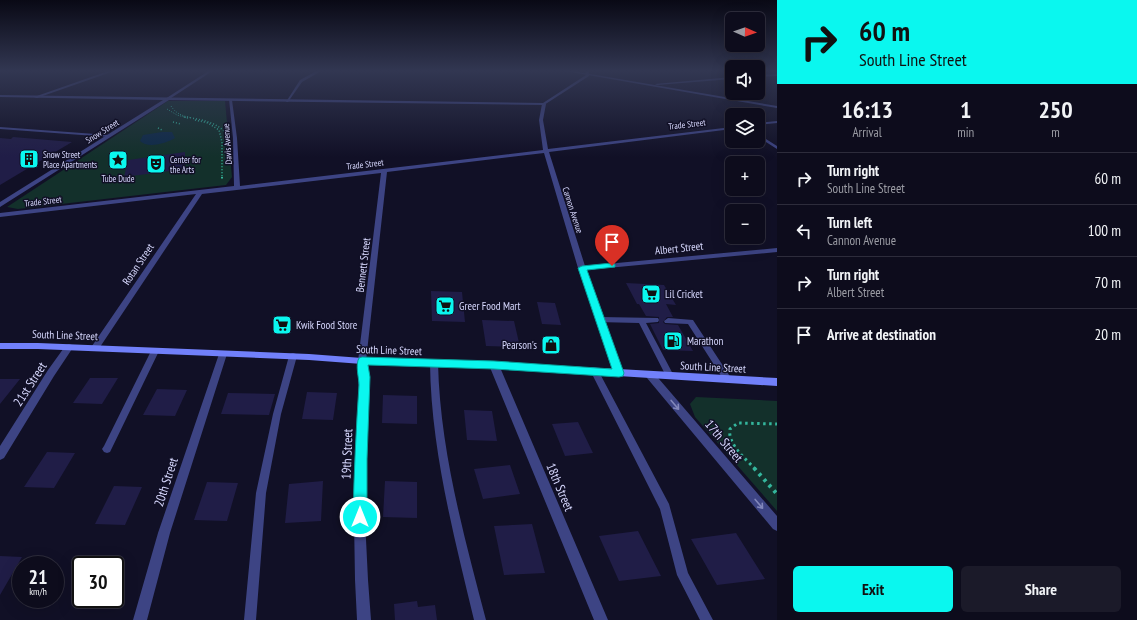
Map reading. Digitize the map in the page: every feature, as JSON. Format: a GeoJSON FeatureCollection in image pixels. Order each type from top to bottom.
{"type":"FeatureCollection","features":[{"type":"Feature","properties":{"kind":"main road","name":"South Line Street"},"geometry":{"type":"LineString","coordinates":[[0,346],[69,347],[294,356],[362,361],[494,365],[777,382]]}},
{"type":"Feature","properties":{"kind":"street"},"geometry":{"type":"LineString","coordinates":[[121,99],[544,104],[551,99]]}},
{"type":"Feature","properties":{"kind":"street"},"geometry":{"type":"LineString","coordinates":[[731,99],[777,107]]}},
{"type":"Feature","properties":{"kind":"street","name":"Snow Street"},"geometry":{"type":"LineString","coordinates":[[0,205],[168,100]]}},
{"type":"Feature","properties":{"kind":"street","name":"Davis Avenue"},"geometry":{"type":"LineString","coordinates":[[230,100],[235,141],[237,188]]}},
{"type":"Feature","properties":{"kind":"street","name":"Cannon Avenue"},"geometry":{"type":"LineString","coordinates":[[544,104],[541,120],[547,158],[582,268],[619,373]]}},
{"type":"Feature","properties":{"kind":"street"},"geometry":{"type":"LineString","coordinates":[[765,123],[777,122]]}},
{"type":"Feature","properties":{"kind":"street","name":"Trade Street"},"geometry":{"type":"LineString","coordinates":[[0,215],[384,171],[725,129]]}},
{"type":"Feature","properties":{"kind":"street"},"geometry":{"type":"LineString","coordinates":[[765,140],[777,148]]}},
{"type":"Feature","properties":{"kind":"street","name":"Bennett Street"},"geometry":{"type":"LineString","coordinates":[[362,361],[384,171]]}},
{"type":"Feature","properties":{"kind":"street","name":"Rotan Street"},"geometry":{"type":"LineString","coordinates":[[94,348],[200,192]]}},
{"type":"Feature","properties":{"kind":"street","name":"Albert Street"},"geometry":{"type":"LineString","coordinates":[[582,268],[777,250]]}},
{"type":"Feature","properties":{"kind":"street","name":"21st Street"},"geometry":{"type":"LineString","coordinates":[[0,455],[69,347]]}},
{"type":"Feature","properties":{"kind":"street","name":"20th Street"},"geometry":{"type":"LineString","coordinates":[[140,620],[164,534],[223,354]]}},
{"type":"Feature","properties":{"kind":"street","name":"19th Street"},"geometry":{"type":"LineString","coordinates":[[362,361],[365,377],[360,459],[360,546],[364,620]]}},
{"type":"Feature","properties":{"kind":"street","name":"18th Street"},"geometry":{"type":"LineString","coordinates":[[494,365],[601,620]]}},
{"type":"Feature","properties":{"kind":"street","name":"17th Street"},"geometry":{"type":"LineString","coordinates":[[650,375],[777,525]]}},
{"type":"Feature","properties":{"kind":"lane"},"geometry":{"type":"LineString","coordinates":[[0,128],[109,136]]}},
{"type":"Feature","properties":{"kind":"lane"},"geometry":{"type":"LineString","coordinates":[[600,320],[655,320]]}},
{"type":"Feature","properties":{"kind":"lane"},"geometry":{"type":"LineString","coordinates":[[641,320],[670,376]]}},
{"type":"Feature","properties":{"kind":"lane"},"geometry":{"type":"LineString","coordinates":[[668,321],[690,322],[728,380]]}},
{"type":"Feature","properties":{"kind":"lane"},"geometry":{"type":"LineString","coordinates":[[107,449],[155,351]]}},
{"type":"Feature","properties":{"kind":"lane"},"geometry":{"type":"LineString","coordinates":[[250,620],[262,493],[277,414],[294,356]]}},
{"type":"Feature","properties":{"kind":"lane"},"geometry":{"type":"LineString","coordinates":[[434,363],[434,388],[437,424],[457,527],[480,620]]}},
{"type":"Feature","properties":{"kind":"lane"},"geometry":{"type":"LineString","coordinates":[[595,372],[665,508],[683,575],[707,620]]}},
{"type":"Feature","properties":{"kind":"path"},"geometry":{"type":"LineString","coordinates":[[168,100],[173,110],[180,114],[198,118],[214,125],[219,130],[222,145],[222,183],[225,184]]}},
{"type":"Feature","properties":{"kind":"path"},"geometry":{"type":"LineString","coordinates":[[167,107],[173,114],[218,125],[226,133]]}},
{"type":"Feature","properties":{"kind":"path"},"geometry":{"type":"LineString","coordinates":[[173,122],[181,124]]}},
{"type":"Feature","properties":{"kind":"path"},"geometry":{"type":"LineString","coordinates":[[158,128],[162,130]]}},
{"type":"Feature","properties":{"kind":"path"},"geometry":{"type":"LineString","coordinates":[[221,139],[226,138]]}},
{"type":"Feature","properties":{"kind":"path"},"geometry":{"type":"LineString","coordinates":[[222,145],[226,144]]}},
{"type":"Feature","properties":{"kind":"path"},"geometry":{"type":"LineString","coordinates":[[222,157],[226,156]]}},
{"type":"Feature","properties":{"kind":"path"},"geometry":{"type":"LineString","coordinates":[[222,170],[227,169]]}},
{"type":"Feature","properties":{"kind":"path"},"geometry":{"type":"LineString","coordinates":[[777,424],[738,422],[732,426],[729,431],[729,437],[733,444],[777,494]]}},
{"type":"Feature","properties":{"kind":"green space"},"geometry":{"type":"Polygon","coordinates":[[[168,101],[225,101],[232,177],[226,185],[18,209],[7,207],[168,101]]]}},
{"type":"Feature","properties":{"kind":"green space"},"geometry":{"type":"Polygon","coordinates":[[[696,397],[777,401],[777,511],[695,417],[690,404],[696,397]]]}},
{"type":"Feature","properties":{"kind":"water"},"geometry":{"type":"Polygon","coordinates":[[[172,132],[175,138],[167,142],[152,145],[148,145],[140,141],[143,135],[172,132]]]}},
{"type":"Feature","properties":{"kind":"building","name":"Snow Street Place Apartments"},"geometry":{"type":"Polygon","coordinates":[[[13,137],[72,142],[0,185],[0,138],[11,139],[13,137]]]}},
{"type":"Feature","properties":{"kind":"building","name":"Center for the Arts"},"geometry":{"type":"Polygon","coordinates":[[[185,152],[185,169],[124,177],[128,160],[185,152]]]}},
{"type":"Feature","properties":{"kind":"building"},"geometry":{"type":"Polygon","coordinates":[[[626,283],[664,285],[676,305],[666,304],[673,317],[667,317],[663,322],[665,324],[678,325],[693,351],[663,350],[650,324],[659,323],[659,317],[646,316],[639,304],[637,304],[626,283]]]}},
{"type":"Feature","properties":{"kind":"building"},"geometry":{"type":"Polygon","coordinates":[[[431,291],[462,292],[465,322],[432,321],[431,291]]]}},
{"type":"Feature","properties":{"kind":"building"},"geometry":{"type":"Polygon","coordinates":[[[537,302],[555,303],[561,325],[542,324],[537,302]]]}},
{"type":"Feature","properties":{"kind":"building"},"geometry":{"type":"Polygon","coordinates":[[[482,320],[514,321],[520,347],[486,346],[482,320]]]}},
{"type":"Feature","properties":{"kind":"building"},"geometry":{"type":"Polygon","coordinates":[[[90,378],[118,378],[102,404],[73,403],[90,378]]]}},
{"type":"Feature","properties":{"kind":"building"},"geometry":{"type":"Polygon","coordinates":[[[0,379],[20,379],[0,404],[0,379]]]}},
{"type":"Feature","properties":{"kind":"building"},"geometry":{"type":"Polygon","coordinates":[[[157,389],[187,390],[175,416],[143,415],[157,389]]]}},
{"type":"Feature","properties":{"kind":"building"},"geometry":{"type":"Polygon","coordinates":[[[307,392],[337,393],[333,420],[302,419],[307,392]]]}},
{"type":"Feature","properties":{"kind":"building"},"geometry":{"type":"Polygon","coordinates":[[[228,393],[275,394],[269,415],[221,414],[228,393]]]}},
{"type":"Feature","properties":{"kind":"building"},"geometry":{"type":"Polygon","coordinates":[[[383,395],[417,396],[417,424],[382,423],[383,395]]]}},
{"type":"Feature","properties":{"kind":"building"},"geometry":{"type":"Polygon","coordinates":[[[464,410],[492,411],[497,441],[467,440],[464,410]]]}},
{"type":"Feature","properties":{"kind":"building"},"geometry":{"type":"Polygon","coordinates":[[[578,422],[593,453],[565,456],[552,424],[578,422]]]}},
{"type":"Feature","properties":{"kind":"building"},"geometry":{"type":"Polygon","coordinates":[[[47,452],[75,453],[54,488],[24,487],[47,452]]]}},
{"type":"Feature","properties":{"kind":"building"},"geometry":{"type":"Polygon","coordinates":[[[510,465],[520,494],[483,499],[474,469],[510,465]]]}},
{"type":"Feature","properties":{"kind":"building"},"geometry":{"type":"Polygon","coordinates":[[[323,481],[321,521],[285,523],[289,484],[323,481]]]}},
{"type":"Feature","properties":{"kind":"building"},"geometry":{"type":"Polygon","coordinates":[[[385,481],[417,482],[417,518],[383,517],[385,481]]]}},
{"type":"Feature","properties":{"kind":"building"},"geometry":{"type":"Polygon","coordinates":[[[207,482],[238,483],[227,521],[194,520],[207,482]]]}},
{"type":"Feature","properties":{"kind":"building"},"geometry":{"type":"Polygon","coordinates":[[[114,486],[142,487],[125,525],[95,524],[114,486]]]}},
{"type":"Feature","properties":{"kind":"building"},"geometry":{"type":"Polygon","coordinates":[[[532,524],[545,573],[504,575],[494,526],[532,524]]]}},
{"type":"Feature","properties":{"kind":"building"},"geometry":{"type":"Polygon","coordinates":[[[638,531],[661,576],[619,581],[599,536],[638,531]]]}},
{"type":"Feature","properties":{"kind":"building"},"geometry":{"type":"Polygon","coordinates":[[[736,533],[765,579],[717,585],[691,539],[736,533]]]}},
{"type":"Feature","properties":{"kind":"building"},"geometry":{"type":"Polygon","coordinates":[[[0,556],[12,557],[12,574],[0,595],[0,556]]]}},
{"type":"Feature","properties":{"kind":"building"},"geometry":{"type":"Polygon","coordinates":[[[417,601],[418,607],[435,605],[437,620],[395,620],[394,604],[417,601]]]}},
{"type":"Feature","properties":{"kind":"place","name":"Snow Street Place Apartments"},"geometry":{"type":"Point","coordinates":[29,159]}},
{"type":"Feature","properties":{"kind":"place","name":"Tube Dude"},"geometry":{"type":"Point","coordinates":[118,160]}},
{"type":"Feature","properties":{"kind":"place","name":"Center for the Arts"},"geometry":{"type":"Point","coordinates":[156,164]}},
{"type":"Feature","properties":{"kind":"place","name":"Lil Cricket"},"geometry":{"type":"Point","coordinates":[651,294]}},
{"type":"Feature","properties":{"kind":"place","name":"Greer Food Mart"},"geometry":{"type":"Point","coordinates":[445,306]}},
{"type":"Feature","properties":{"kind":"place","name":"Kwik Food Store"},"geometry":{"type":"Point","coordinates":[282,325]}},
{"type":"Feature","properties":{"kind":"place","name":"Marathon"},"geometry":{"type":"Point","coordinates":[673,341]}},
{"type":"Feature","properties":{"kind":"place","name":"Pearson's"},"geometry":{"type":"Point","coordinates":[551,345]}},
{"type":"Feature","properties":{"kind":"route"},"geometry":{"type":"LineString","coordinates":[[360,517],[360,459],[365,377],[362,361],[494,365],[619,373],[582,268],[612,266]]}}]}
